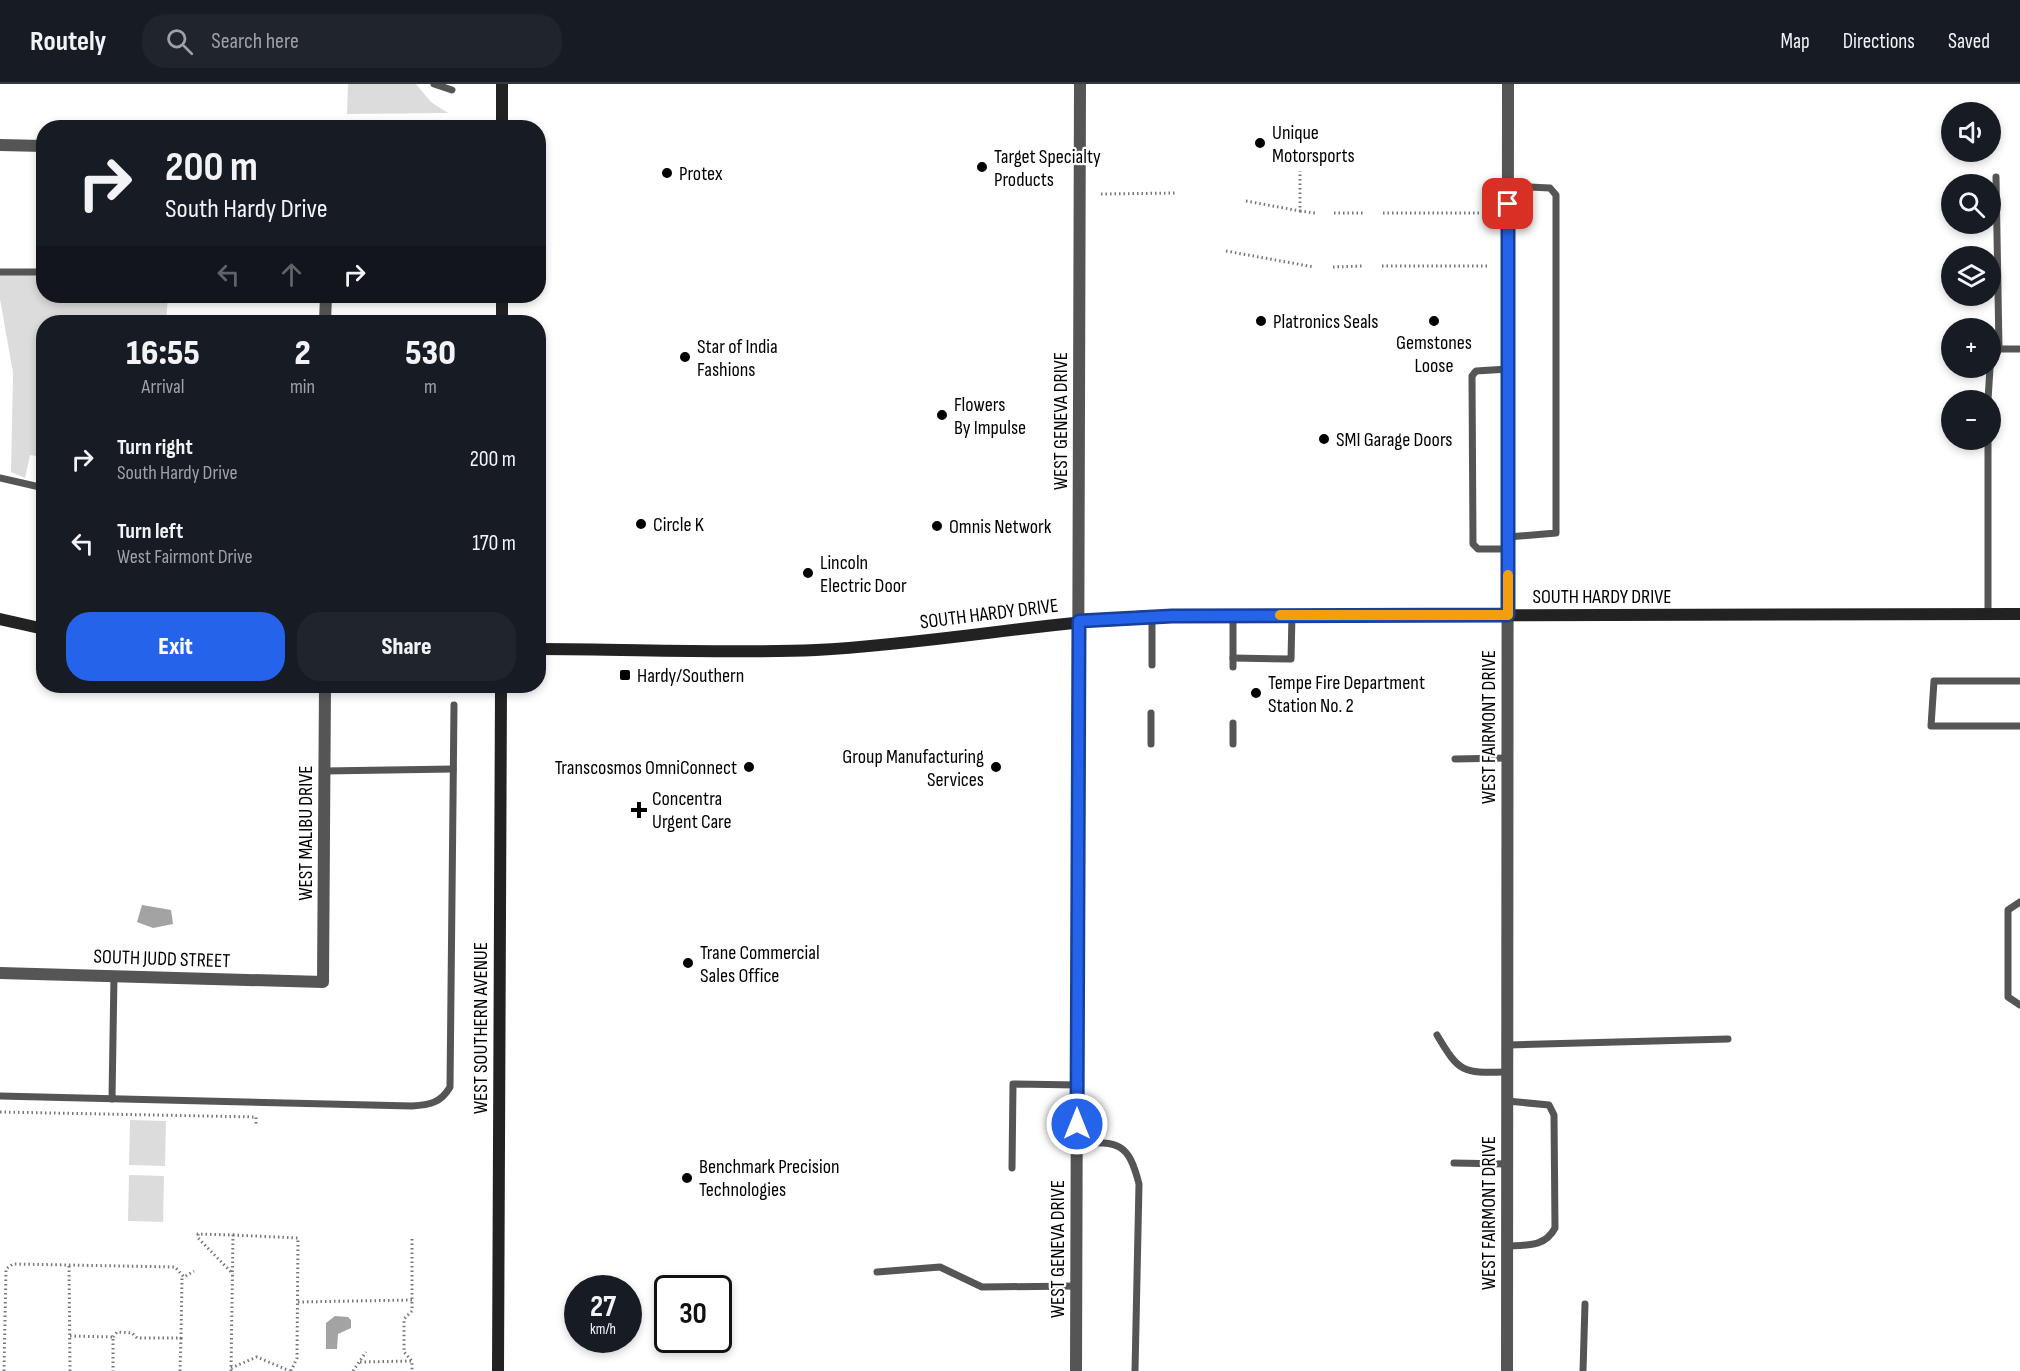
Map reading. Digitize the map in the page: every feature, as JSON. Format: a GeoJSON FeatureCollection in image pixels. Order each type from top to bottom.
{"type":"FeatureCollection","features":[{"type":"Feature","properties":{"kind":"street"},"geometry":{"type":"LineString","coordinates":[[502,84],[502,120]]}},
{"type":"Feature","properties":{"kind":"street","name":"WEST GENEVA DRIVE"},"geometry":{"type":"LineString","coordinates":[[1076,1371],[1080,84]]}},
{"type":"Feature","properties":{"kind":"street","name":"WEST FAIRMONT DRIVE"},"geometry":{"type":"LineString","coordinates":[[1507,1371],[1508,84]]}},
{"type":"Feature","properties":{"kind":"street"},"geometry":{"type":"LineString","coordinates":[[0,145],[36,146]]}},
{"type":"Feature","properties":{"kind":"street","name":"SOUTH HARDY DRIVE"},"geometry":{"type":"LineString","coordinates":[[546,649],[815,650],[902,644],[1079,621],[1152,616],[2020,614]]}},
{"type":"Feature","properties":{"kind":"street"},"geometry":{"type":"LineString","coordinates":[[0,619],[36,627]]}},
{"type":"Feature","properties":{"kind":"street","name":"WEST MALIBU DRIVE"},"geometry":{"type":"LineString","coordinates":[[323,982],[325,693]]}},
{"type":"Feature","properties":{"kind":"street","name":"WEST SOUTHERN AVENUE"},"geometry":{"type":"LineString","coordinates":[[498,1371],[501,693]]}},
{"type":"Feature","properties":{"kind":"street","name":"SOUTH JUDD STREET"},"geometry":{"type":"LineString","coordinates":[[0,973],[323,982]]}},
{"type":"Feature","properties":{"kind":"lane"},"geometry":{"type":"LineString","coordinates":[[434,84],[452,90]]}},
{"type":"Feature","properties":{"kind":"lane"},"geometry":{"type":"LineString","coordinates":[[1508,186],[1550,188],[1556,195],[1558,465],[1556,533],[1478,549],[1473,544],[1472,375],[1476,371],[1508,369]]}},
{"type":"Feature","properties":{"kind":"lane"},"geometry":{"type":"LineString","coordinates":[[1997,234],[1999,318]]}},
{"type":"Feature","properties":{"kind":"lane"},"geometry":{"type":"LineString","coordinates":[[0,272],[36,272]]}},
{"type":"Feature","properties":{"kind":"lane"},"geometry":{"type":"LineString","coordinates":[[2001,349],[2020,349]]}},
{"type":"Feature","properties":{"kind":"lane"},"geometry":{"type":"LineString","coordinates":[[1988,450],[1988,615]]}},
{"type":"Feature","properties":{"kind":"lane"},"geometry":{"type":"LineString","coordinates":[[0,478],[36,486]]}},
{"type":"Feature","properties":{"kind":"lane"},"geometry":{"type":"LineString","coordinates":[[1233,615],[1233,667]]}},
{"type":"Feature","properties":{"kind":"lane"},"geometry":{"type":"LineString","coordinates":[[1233,658],[1291,659],[1292,615]]}},
{"type":"Feature","properties":{"kind":"lane"},"geometry":{"type":"LineString","coordinates":[[1152,616],[1152,665]]}},
{"type":"Feature","properties":{"kind":"lane"},"geometry":{"type":"LineString","coordinates":[[2020,681],[1934,681],[1931,726],[2020,726]]}},
{"type":"Feature","properties":{"kind":"lane"},"geometry":{"type":"LineString","coordinates":[[0,1096],[412,1106],[428,1105],[444,1098],[450,1087],[454,705]]}},
{"type":"Feature","properties":{"kind":"lane"},"geometry":{"type":"LineString","coordinates":[[1151,713],[1151,744]]}},
{"type":"Feature","properties":{"kind":"lane"},"geometry":{"type":"LineString","coordinates":[[1233,723],[1233,744]]}},
{"type":"Feature","properties":{"kind":"lane"},"geometry":{"type":"LineString","coordinates":[[1455,759],[1508,758]]}},
{"type":"Feature","properties":{"kind":"lane"},"geometry":{"type":"LineString","coordinates":[[324,771],[453,769]]}},
{"type":"Feature","properties":{"kind":"lane"},"geometry":{"type":"LineString","coordinates":[[2020,902],[2008,910],[2008,997],[2020,1005]]}},
{"type":"Feature","properties":{"kind":"lane"},"geometry":{"type":"LineString","coordinates":[[112,1099],[114,976]]}},
{"type":"Feature","properties":{"kind":"lane"},"geometry":{"type":"LineString","coordinates":[[1437,1035],[1454,1064],[1470,1072],[1507,1072]]}},
{"type":"Feature","properties":{"kind":"lane"},"geometry":{"type":"LineString","coordinates":[[1508,1045],[1728,1039]]}},
{"type":"Feature","properties":{"kind":"lane"},"geometry":{"type":"LineString","coordinates":[[1012,1168],[1013,1084],[1078,1085]]}},
{"type":"Feature","properties":{"kind":"lane"},"geometry":{"type":"LineString","coordinates":[[1507,1101],[1549,1105],[1554,1115],[1555,1228],[1550,1238],[1540,1244],[1507,1246]]}},
{"type":"Feature","properties":{"kind":"lane"},"geometry":{"type":"LineString","coordinates":[[1077,1143],[1116,1144],[1126,1153],[1134,1166],[1139,1184],[1135,1371]]}},
{"type":"Feature","properties":{"kind":"lane"},"geometry":{"type":"LineString","coordinates":[[1454,1163],[1507,1164]]}},
{"type":"Feature","properties":{"kind":"lane"},"geometry":{"type":"LineString","coordinates":[[877,1272],[940,1267],[982,1287],[1077,1286]]}},
{"type":"Feature","properties":{"kind":"lane"},"geometry":{"type":"LineString","coordinates":[[1583,1371],[1585,1304]]}},
{"type":"Feature","properties":{"kind":"path"},"geometry":{"type":"LineString","coordinates":[[1300,171],[1300,211]]}},
{"type":"Feature","properties":{"kind":"path"},"geometry":{"type":"LineString","coordinates":[[1101,194],[1177,193]]}},
{"type":"Feature","properties":{"kind":"path"},"geometry":{"type":"LineString","coordinates":[[1246,201],[1315,213]]}},
{"type":"Feature","properties":{"kind":"path"},"geometry":{"type":"LineString","coordinates":[[1334,213],[1364,213]]}},
{"type":"Feature","properties":{"kind":"path"},"geometry":{"type":"LineString","coordinates":[[1383,213],[1488,213]]}},
{"type":"Feature","properties":{"kind":"path"},"geometry":{"type":"LineString","coordinates":[[1226,251],[1314,267]]}},
{"type":"Feature","properties":{"kind":"path"},"geometry":{"type":"LineString","coordinates":[[1333,267],[1363,266]]}},
{"type":"Feature","properties":{"kind":"path"},"geometry":{"type":"LineString","coordinates":[[1382,266],[1488,266]]}},
{"type":"Feature","properties":{"kind":"path"},"geometry":{"type":"LineString","coordinates":[[0,1112],[256,1117],[256,1126]]}},
{"type":"Feature","properties":{"kind":"path"},"geometry":{"type":"LineString","coordinates":[[232,1274],[198,1238],[198,1234],[233,1235],[298,1238],[297,1358],[290,1371],[257,1357],[231,1369],[233,1235]]}},
{"type":"Feature","properties":{"kind":"path"},"geometry":{"type":"LineString","coordinates":[[412,1239],[412,1311],[404,1319],[404,1352],[412,1361],[412,1371]]}},
{"type":"Feature","properties":{"kind":"path"},"geometry":{"type":"LineString","coordinates":[[4,1371],[6,1269],[13,1264],[175,1267],[182,1275],[180,1371]]}},
{"type":"Feature","properties":{"kind":"path"},"geometry":{"type":"LineString","coordinates":[[69,1265],[70,1371]]}},
{"type":"Feature","properties":{"kind":"path"},"geometry":{"type":"LineString","coordinates":[[182,1275],[184,1277],[194,1271]]}},
{"type":"Feature","properties":{"kind":"path"},"geometry":{"type":"LineString","coordinates":[[298,1302],[412,1300]]}},
{"type":"Feature","properties":{"kind":"path"},"geometry":{"type":"LineString","coordinates":[[113,1371],[113,1337],[117,1332],[132,1333],[136,1338],[181,1338]]}},
{"type":"Feature","properties":{"kind":"path"},"geometry":{"type":"LineString","coordinates":[[70,1336],[113,1337]]}},
{"type":"Feature","properties":{"kind":"path"},"geometry":{"type":"LineString","coordinates":[[353,1371],[366,1352]]}},
{"type":"Feature","properties":{"kind":"path"},"geometry":{"type":"LineString","coordinates":[[360,1362],[412,1361]]}},
{"type":"Feature","properties":{"kind":"shaded area"},"geometry":{"type":"Polygon","coordinates":[[[348,84],[416,84],[431,102],[448,113],[347,114],[348,84]]]}},
{"type":"Feature","properties":{"kind":"shaded area"},"geometry":{"type":"Polygon","coordinates":[[[0,272],[36,273],[36,303],[167,303],[167,315],[36,315],[36,456],[30,455],[25,478],[11,472],[13,373],[0,299],[0,272]]]}},
{"type":"Feature","properties":{"kind":"shaded area"},"geometry":{"type":"Polygon","coordinates":[[[142,905],[171,910],[173,924],[153,928],[137,922],[142,905]]]}},
{"type":"Feature","properties":{"kind":"shaded area"},"geometry":{"type":"Polygon","coordinates":[[[130,1120],[166,1121],[165,1166],[129,1165],[130,1120]]]}},
{"type":"Feature","properties":{"kind":"shaded area"},"geometry":{"type":"Polygon","coordinates":[[[129,1175],[164,1176],[163,1222],[128,1221],[129,1175]]]}},
{"type":"Feature","properties":{"kind":"shaded area"},"geometry":{"type":"Polygon","coordinates":[[[335,1316],[348,1317],[351,1320],[351,1328],[338,1334],[337,1349],[326,1349],[326,1323],[335,1316]]]}},
{"type":"Feature","properties":{"kind":"slow traffic"},"geometry":{"type":"LineString","coordinates":[[1280,615],[1508,615],[1508,575]]}},
{"type":"Feature","properties":{"kind":"place","name":"Unique Motorsports"},"geometry":{"type":"Point","coordinates":[1260,143]}},
{"type":"Feature","properties":{"kind":"place","name":"Target Specialty Products"},"geometry":{"type":"Point","coordinates":[982,167]}},
{"type":"Feature","properties":{"kind":"place","name":"Protex"},"geometry":{"type":"Point","coordinates":[667,173]}},
{"type":"Feature","properties":{"kind":"place","name":"Platronics Seals"},"geometry":{"type":"Point","coordinates":[1261,321]}},
{"type":"Feature","properties":{"kind":"place","name":"Gemstones Loose"},"geometry":{"type":"Point","coordinates":[1434,321]}},
{"type":"Feature","properties":{"kind":"place","name":"Star of India Fashions"},"geometry":{"type":"Point","coordinates":[685,357]}},
{"type":"Feature","properties":{"kind":"place","name":"Flowers By Impulse"},"geometry":{"type":"Point","coordinates":[942,415]}},
{"type":"Feature","properties":{"kind":"place","name":"SMI Garage Doors"},"geometry":{"type":"Point","coordinates":[1324,439]}},
{"type":"Feature","properties":{"kind":"place","name":"Circle K"},"geometry":{"type":"Point","coordinates":[641,524]}},
{"type":"Feature","properties":{"kind":"place","name":"Omnis Network"},"geometry":{"type":"Point","coordinates":[937,526]}},
{"type":"Feature","properties":{"kind":"place","name":"Lincoln Electric Door"},"geometry":{"type":"Point","coordinates":[808,573]}},
{"type":"Feature","properties":{"kind":"place","name":"Hardy/Southern"},"geometry":{"type":"Point","coordinates":[625,675]}},
{"type":"Feature","properties":{"kind":"place","name":"Tempe Fire Department Station No. 2"},"geometry":{"type":"Point","coordinates":[1256,693]}},
{"type":"Feature","properties":{"kind":"place","name":"Transcosmos OmniConnect"},"geometry":{"type":"Point","coordinates":[749,767]}},
{"type":"Feature","properties":{"kind":"place","name":"Group Manufacturing Services"},"geometry":{"type":"Point","coordinates":[996,767]}},
{"type":"Feature","properties":{"kind":"place","name":"Concentra Urgent Care"},"geometry":{"type":"Point","coordinates":[639,810]}},
{"type":"Feature","properties":{"kind":"place","name":"Trane Commercial Sales Office"},"geometry":{"type":"Point","coordinates":[688,963]}},
{"type":"Feature","properties":{"kind":"place","name":"Benchmark Precision Technologies"},"geometry":{"type":"Point","coordinates":[687,1178]}},
{"type":"Feature","properties":{"kind":"route"},"geometry":{"type":"LineString","coordinates":[[1077,1124],[1079,621],[1152,616],[1508,615],[1508,204]]}}]}
